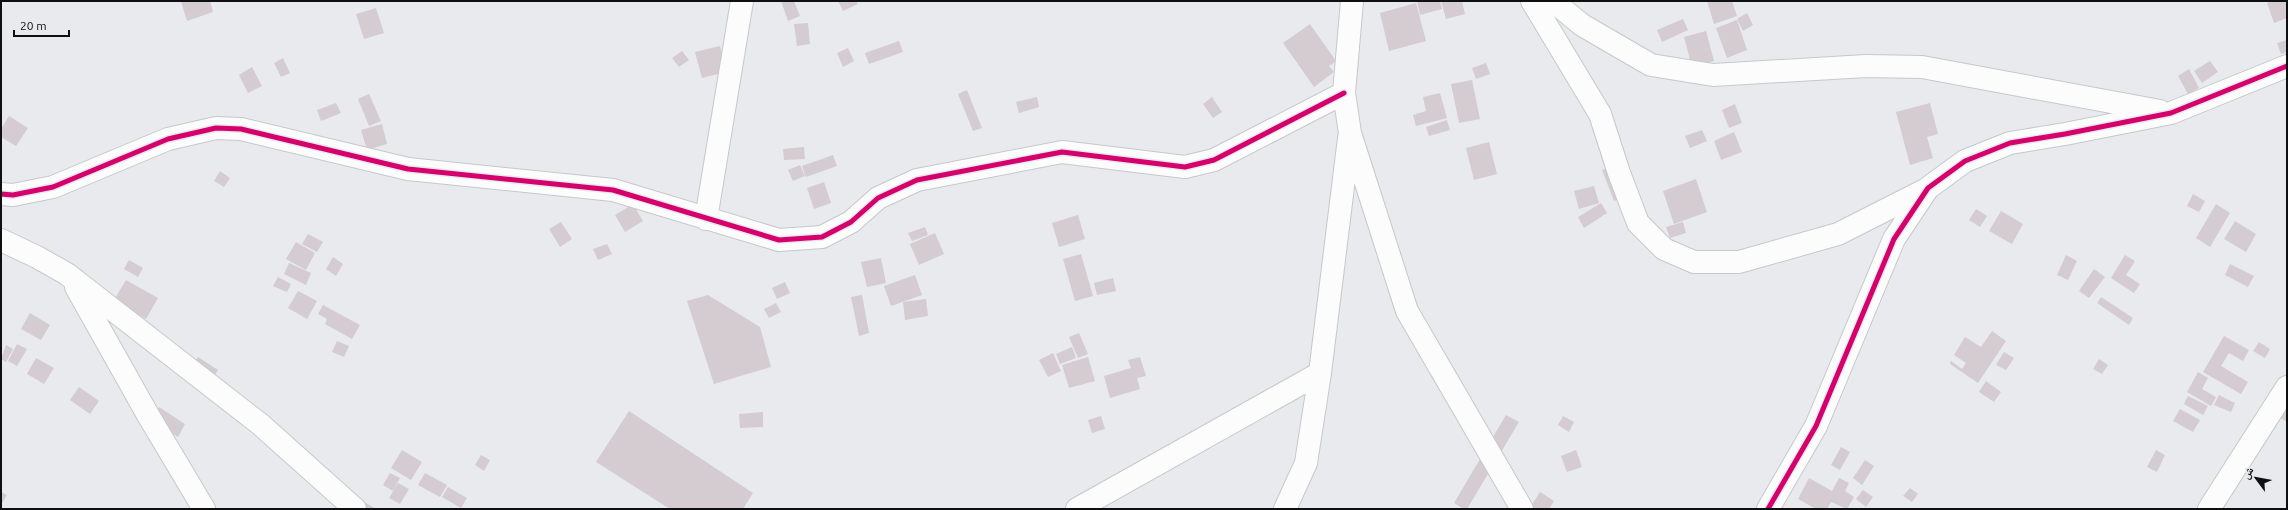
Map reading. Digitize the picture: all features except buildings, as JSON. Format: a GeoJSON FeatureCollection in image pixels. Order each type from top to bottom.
{"type":"FeatureCollection","features":[{"type":"Feature","properties":{"kind":"street"},"geometry":{"type":"LineString","coordinates":[[706,219],[742,1]]}},
{"type":"Feature","properties":{"kind":"street"},"geometry":{"type":"LineString","coordinates":[[1352,1],[1344,93],[1350,132],[1407,311],[1522,509]]}},
{"type":"Feature","properties":{"kind":"street"},"geometry":{"type":"LineString","coordinates":[[1532,1],[1600,114],[1619,173],[1638,223],[1664,249],[1694,262],[1739,262],[1838,234],[1928,188],[1965,161],[2010,143],[2066,134],[2171,113],[2287,66]]}},
{"type":"Feature","properties":{"kind":"street"},"geometry":{"type":"LineString","coordinates":[[1553,1],[1582,25],[1651,66],[1713,75],[1866,66],[1922,67],[2171,113]]}},
{"type":"Feature","properties":{"kind":"street"},"geometry":{"type":"LineString","coordinates":[[1,194],[13,195],[53,187],[168,139],[216,128],[241,129],[408,169],[614,190],[779,240],[822,237],[851,222],[878,198],[917,180],[1062,152],[1185,167],[1214,160],[1344,93]]}},
{"type":"Feature","properties":{"kind":"street"},"geometry":{"type":"LineString","coordinates":[[1285,509],[1306,463],[1320,373],[1350,132]]}},
{"type":"Feature","properties":{"kind":"street"},"geometry":{"type":"LineString","coordinates":[[1768,509],[1816,426],[1894,239],[1928,188]]}},
{"type":"Feature","properties":{"kind":"street"},"geometry":{"type":"LineString","coordinates":[[1,240],[38,257],[67,274],[260,424],[355,509]]}},
{"type":"Feature","properties":{"kind":"street"},"geometry":{"type":"LineString","coordinates":[[67,274],[86,302],[148,415],[204,509]]}},
{"type":"Feature","properties":{"kind":"street"},"geometry":{"type":"LineString","coordinates":[[1077,509],[1320,373]]}},
{"type":"Feature","properties":{"kind":"street"},"geometry":{"type":"LineString","coordinates":[[2209,509],[2287,387]]}},
{"type":"Feature","properties":{"kind":"cycle path"},"geometry":{"type":"LineString","coordinates":[[1768,509],[1816,426],[1894,239],[1928,188],[1965,161],[2010,143],[2065,134],[2171,113],[2287,66]]}},
{"type":"Feature","properties":{"kind":"cycle path"},"geometry":{"type":"LineString","coordinates":[[1,194],[13,195],[53,187],[168,139],[216,128],[241,129],[408,169],[613,190],[779,240],[822,237],[851,222],[878,198],[917,180],[1062,152],[1185,167],[1214,160],[1344,93]]}}]}
